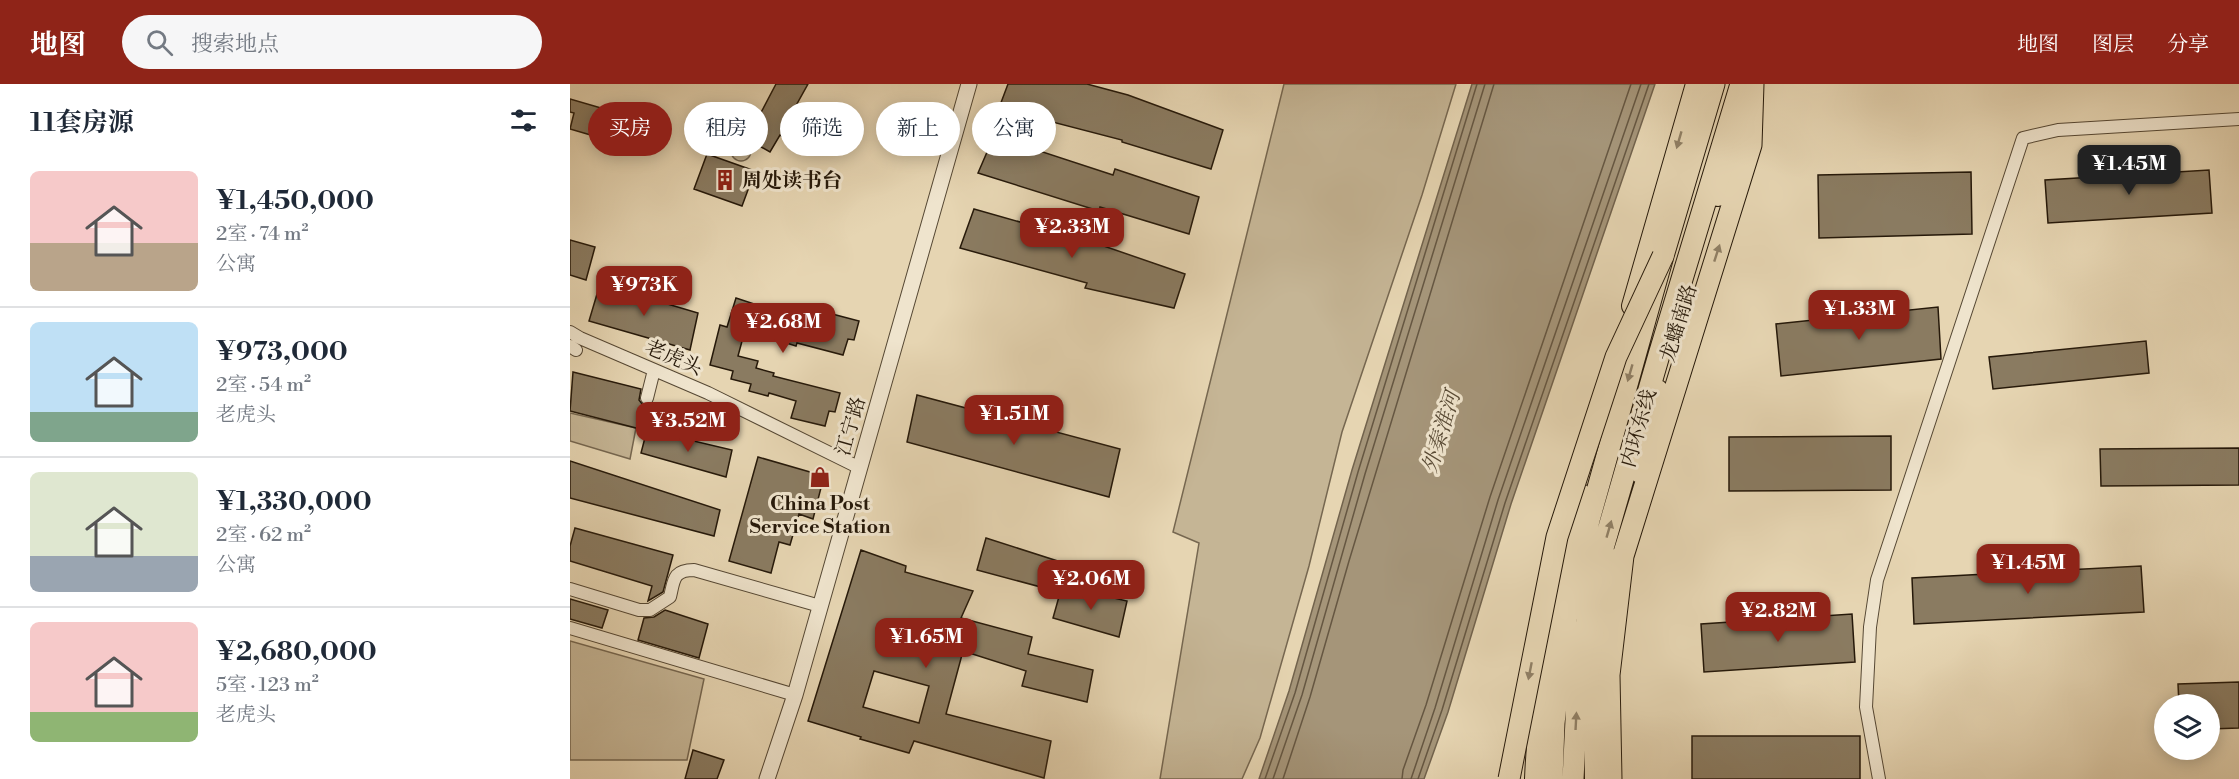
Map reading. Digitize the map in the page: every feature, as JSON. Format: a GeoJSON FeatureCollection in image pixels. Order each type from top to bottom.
{"type":"FeatureCollection","features":[{"type":"Feature","properties":{"kind":"highway"},"geometry":{"type":"LineString","coordinates":[[1700,130],[1705,84]]}},
{"type":"Feature","properties":{"kind":"highway","name":"内环东线"},"geometry":{"type":"LineString","coordinates":[[1552,779],[1554,723],[1566,618],[1589,520],[1714,84]]}},
{"type":"Feature","properties":{"kind":"highway","name":"内环东线"},"geometry":{"type":"LineString","coordinates":[[1573,779],[1578,682],[1592,586],[1742,84]]}},
{"type":"Feature","properties":{"kind":"highway"},"geometry":{"type":"LineString","coordinates":[[1611,779],[1609,675],[1623,556],[1751,145],[1753,84]]}},
{"type":"Feature","properties":{"kind":"highway"},"geometry":{"type":"LineString","coordinates":[[1509,779],[1557,537],[1616,357],[1663,256]]}},
{"type":"Feature","properties":{"kind":"main road"},"geometry":{"type":"LineString","coordinates":[[1535,779],[1538,725],[1565,552],[1664,190],[1696,84]]}},
{"type":"Feature","properties":{"kind":"main road","name":"龙蟠南路"},"geometry":{"type":"LineString","coordinates":[[1595,779],[1594,710],[1602,609],[1641,471],[1658,387],[1753,84]]}},
{"type":"Feature","properties":{"kind":"street","name":"江宁路"},"geometry":{"type":"LineString","coordinates":[[767,779],[795,695],[969,84]]}},
{"type":"Feature","properties":{"kind":"street"},"geometry":{"type":"LineString","coordinates":[[1879,779],[1866,707],[1870,627],[1877,580],[2023,138],[2058,130],[2239,119]]}},
{"type":"Feature","properties":{"kind":"street","name":"老虎头"},"geometry":{"type":"LineString","coordinates":[[570,332],[708,393],[860,468]]}},
{"type":"Feature","properties":{"kind":"street"},"geometry":{"type":"LineString","coordinates":[[647,398],[654,370]]}},
{"type":"Feature","properties":{"kind":"street"},"geometry":{"type":"LineString","coordinates":[[570,589],[639,610],[650,610],[670,597],[675,577],[683,570],[694,570],[820,606]]}},
{"type":"Feature","properties":{"kind":"street"},"geometry":{"type":"LineString","coordinates":[[570,628],[795,695]]}},
{"type":"Feature","properties":{"kind":"shaded area"},"geometry":{"type":"Polygon","coordinates":[[[1284,84],[1456,84],[1422,195],[1342,432],[1309,566],[1260,738],[1242,779],[1160,779],[1199,543],[1173,532],[1284,84]]]}},
{"type":"Feature","properties":{"kind":"shaded area"},"geometry":{"type":"Polygon","coordinates":[[[733,156],[749,156],[741,161],[733,156]]]}},
{"type":"Feature","properties":{"kind":"shaded area"},"geometry":{"type":"Polygon","coordinates":[[[570,413],[636,428],[630,459],[570,441],[570,413]]]}},
{"type":"Feature","properties":{"kind":"shaded area"},"geometry":{"type":"Polygon","coordinates":[[[570,641],[704,679],[687,760],[570,760],[570,641]]]}},
{"type":"Feature","properties":{"kind":"water","name":"外秦淮河"},"geometry":{"type":"Polygon","coordinates":[[[1472,84],[1655,84],[1511,504],[1448,712],[1424,779],[1259,779],[1289,691],[1352,470],[1472,84]]]}},
{"type":"Feature","properties":{"kind":"building"},"geometry":{"type":"Polygon","coordinates":[[[776,84],[808,84],[798,102],[780,102],[780,135],[770,152],[768,151],[767,102],[776,84]]]}},
{"type":"Feature","properties":{"kind":"building"},"geometry":{"type":"Polygon","coordinates":[[[1008,84],[1087,84],[1128,95],[1223,130],[1211,169],[1122,142],[1122,140],[1056,123],[1056,102],[1001,102],[1008,84]]]}},
{"type":"Feature","properties":{"kind":"building"},"geometry":{"type":"Polygon","coordinates":[[[570,99],[588,104],[588,134],[570,129],[574,113],[570,112],[570,99]]]}},
{"type":"Feature","properties":{"kind":"building","name":"周处读书台"},"geometry":{"type":"Polygon","coordinates":[[[706,156],[713,156],[755,171],[742,206],[694,189],[706,156]]]}},
{"type":"Feature","properties":{"kind":"building"},"geometry":{"type":"Polygon","coordinates":[[[985,156],[1055,156],[1113,175],[1115,169],[1199,197],[1189,234],[1100,207],[1099,211],[978,173],[985,156]]]}},
{"type":"Feature","properties":{"kind":"building"},"geometry":{"type":"Polygon","coordinates":[[[2209,170],[2212,213],[2048,223],[2045,180],[2209,170]]]}},
{"type":"Feature","properties":{"kind":"building"},"geometry":{"type":"Polygon","coordinates":[[[1971,172],[1972,234],[1819,238],[1818,175],[1971,172]]]}},
{"type":"Feature","properties":{"kind":"building"},"geometry":{"type":"Polygon","coordinates":[[[974,209],[1098,244],[1185,274],[1174,308],[1085,288],[1087,283],[960,248],[974,209]]]}},
{"type":"Feature","properties":{"kind":"building"},"geometry":{"type":"Polygon","coordinates":[[[570,240],[595,247],[586,280],[570,275],[570,240]]]}},
{"type":"Feature","properties":{"kind":"building"},"geometry":{"type":"Polygon","coordinates":[[[600,284],[698,313],[690,350],[589,321],[600,284]]]}},
{"type":"Feature","properties":{"kind":"building"},"geometry":{"type":"Polygon","coordinates":[[[736,298],[809,322],[813,309],[859,321],[854,340],[848,339],[843,355],[797,343],[796,346],[745,330],[738,356],[758,361],[756,368],[774,373],[773,376],[840,393],[835,412],[829,411],[825,426],[791,418],[796,401],[769,393],[768,396],[749,391],[751,384],[731,379],[733,371],[710,365],[720,325],[727,327],[736,298]]]}},
{"type":"Feature","properties":{"kind":"building"},"geometry":{"type":"Polygon","coordinates":[[[1938,307],[1941,359],[1781,376],[1776,324],[1938,307]]]}},
{"type":"Feature","properties":{"kind":"building"},"geometry":{"type":"Polygon","coordinates":[[[2146,341],[2149,373],[1993,389],[1989,357],[2146,341]]]}},
{"type":"Feature","properties":{"kind":"building"},"geometry":{"type":"Polygon","coordinates":[[[573,372],[641,389],[639,400],[643,405],[640,429],[570,411],[573,372]]]}},
{"type":"Feature","properties":{"kind":"building"},"geometry":{"type":"Polygon","coordinates":[[[917,395],[1120,449],[1109,497],[907,442],[917,395]]]}},
{"type":"Feature","properties":{"kind":"building"},"geometry":{"type":"Polygon","coordinates":[[[647,430],[732,450],[726,477],[641,453],[647,430]]]}},
{"type":"Feature","properties":{"kind":"building"},"geometry":{"type":"Polygon","coordinates":[[[1891,436],[1891,490],[1729,491],[1729,437],[1891,436]]]}},
{"type":"Feature","properties":{"kind":"building"},"geometry":{"type":"Polygon","coordinates":[[[2239,448],[2239,485],[2101,486],[2100,449],[2239,448]]]}},
{"type":"Feature","properties":{"kind":"building"},"geometry":{"type":"Polygon","coordinates":[[[758,457],[824,476],[813,519],[799,514],[790,545],[779,542],[771,573],[729,561],[758,457]]]}},
{"type":"Feature","properties":{"kind":"building"},"geometry":{"type":"Polygon","coordinates":[[[570,461],[720,510],[714,536],[570,498],[570,461]]]}},
{"type":"Feature","properties":{"kind":"building"},"geometry":{"type":"Polygon","coordinates":[[[575,528],[673,555],[663,592],[648,601],[652,586],[570,561],[570,546],[575,528]]]}},
{"type":"Feature","properties":{"kind":"building"},"geometry":{"type":"Polygon","coordinates":[[[986,538],[1064,563],[1052,590],[977,570],[986,538]]]}},
{"type":"Feature","properties":{"kind":"building"},"geometry":{"type":"Polygon","coordinates":[[[861,550],[906,566],[905,572],[973,591],[961,618],[1032,637],[1028,654],[1093,670],[1087,702],[1022,686],[1026,671],[963,651],[946,714],[1051,741],[1044,778],[914,741],[909,753],[808,721],[861,550]],[[874,671],[863,707],[919,723],[929,686],[874,671]]]}},
{"type":"Feature","properties":{"kind":"building"},"geometry":{"type":"Polygon","coordinates":[[[2141,566],[2144,612],[1914,624],[1912,578],[2141,566]]]}},
{"type":"Feature","properties":{"kind":"building"},"geometry":{"type":"Polygon","coordinates":[[[1062,586],[1127,601],[1119,637],[1053,618],[1062,586]]]}},
{"type":"Feature","properties":{"kind":"building"},"geometry":{"type":"Polygon","coordinates":[[[570,599],[608,610],[602,628],[570,619],[570,599]]]}},
{"type":"Feature","properties":{"kind":"building"},"geometry":{"type":"Polygon","coordinates":[[[665,610],[708,624],[699,658],[638,640],[644,618],[654,617],[665,610]]]}},
{"type":"Feature","properties":{"kind":"building"},"geometry":{"type":"Polygon","coordinates":[[[1852,614],[1855,662],[1704,672],[1701,624],[1852,614]]]}},
{"type":"Feature","properties":{"kind":"building"},"geometry":{"type":"Polygon","coordinates":[[[2239,682],[2239,728],[2220,729],[2220,694],[2178,694],[2178,684],[2239,682]]]}},
{"type":"Feature","properties":{"kind":"building"},"geometry":{"type":"Polygon","coordinates":[[[1692,736],[1860,736],[1860,779],[1692,779],[1692,736]]]}},
{"type":"Feature","properties":{"kind":"building"},"geometry":{"type":"Polygon","coordinates":[[[693,750],[724,760],[717,779],[685,779],[693,750]]]}},
{"type":"Feature","properties":{"kind":"place","name":"周处读书台"},"geometry":{"type":"Point","coordinates":[725,180]}},
{"type":"Feature","properties":{"kind":"place","name":"China Post Service Station"},"geometry":{"type":"Point","coordinates":[820,477]}}]}
